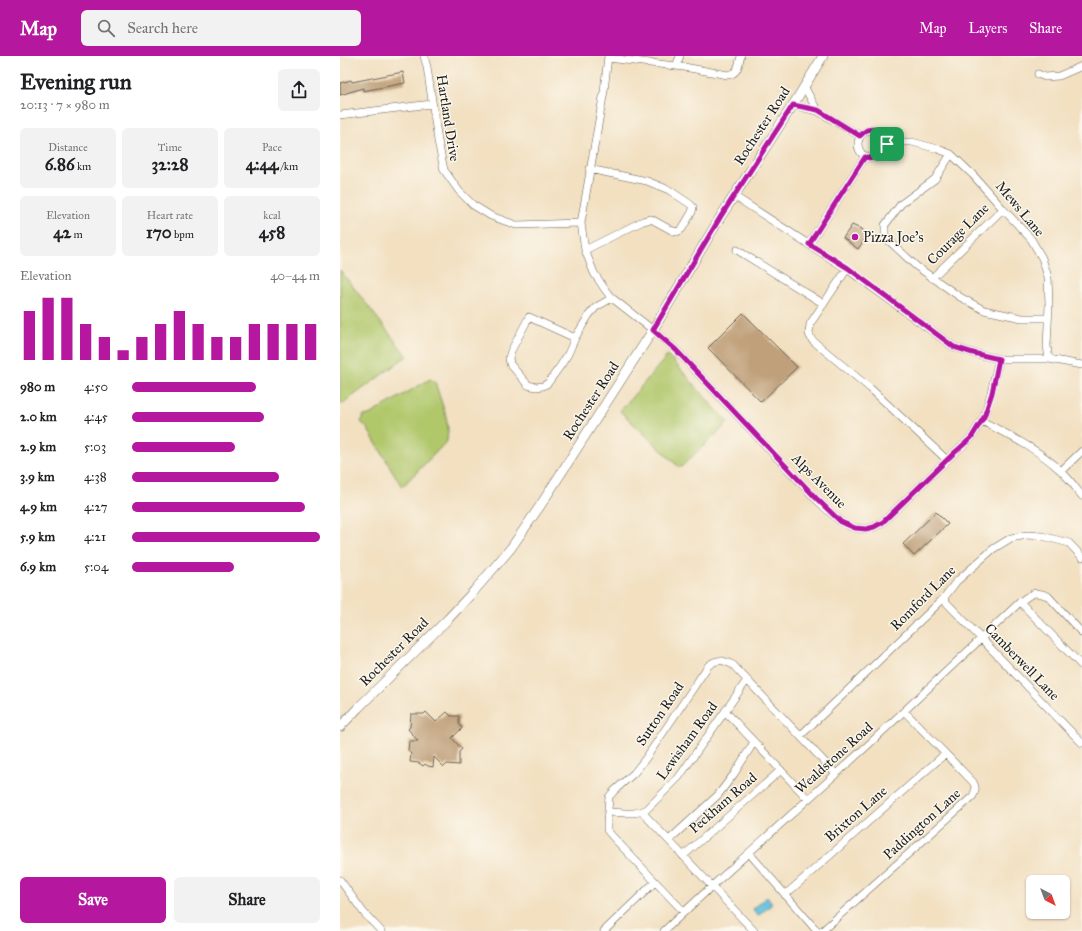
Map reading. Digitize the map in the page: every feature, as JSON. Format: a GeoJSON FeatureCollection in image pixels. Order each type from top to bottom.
{"type":"FeatureCollection","features":[{"type":"Feature","properties":{"kind":"street","name":"Hartland Drive"},"geometry":{"type":"LineString","coordinates":[[424,56],[444,170],[459,191],[473,205],[491,216],[516,225],[581,223]]}},
{"type":"Feature","properties":{"kind":"street"},"geometry":{"type":"LineString","coordinates":[[676,66],[680,56]]}},
{"type":"Feature","properties":{"kind":"street"},"geometry":{"type":"LineString","coordinates":[[608,57],[728,75],[734,74],[737,70],[741,56]]}},
{"type":"Feature","properties":{"kind":"street","name":"Rochester Road"},"geometry":{"type":"LineString","coordinates":[[340,727],[373,692],[448,619],[511,548],[540,506],[653,330],[734,196],[823,56]]}},
{"type":"Feature","properties":{"kind":"street","name":"Alps Avenue"},"geometry":{"type":"LineString","coordinates":[[608,57],[604,91],[581,223],[585,250],[594,273],[606,292],[676,350],[816,498],[841,522],[855,528],[866,529],[883,522],[971,438],[984,417],[992,393],[999,359]]}},
{"type":"Feature","properties":{"kind":"street"},"geometry":{"type":"LineString","coordinates":[[1038,74],[1045,77],[1059,76],[1082,66]]}},
{"type":"Feature","properties":{"kind":"street"},"geometry":{"type":"LineString","coordinates":[[804,86],[818,110]]}},
{"type":"Feature","properties":{"kind":"street"},"geometry":{"type":"LineString","coordinates":[[340,115],[432,104]]}},
{"type":"Feature","properties":{"kind":"street"},"geometry":{"type":"LineString","coordinates":[[793,105],[818,110],[860,136]]}},
{"type":"Feature","properties":{"kind":"street"},"geometry":{"type":"LineString","coordinates":[[867,130],[876,130],[884,135],[887,144],[885,151],[880,157],[873,159],[865,157],[859,152],[857,144],[860,136],[867,130]]}},
{"type":"Feature","properties":{"kind":"street","name":"Mews Lane"},"geometry":{"type":"LineString","coordinates":[[887,144],[912,142],[951,154],[974,176],[1031,239],[1042,258],[1048,277],[1049,305],[1047,346],[1049,359]]}},
{"type":"Feature","properties":{"kind":"street"},"geometry":{"type":"LineString","coordinates":[[951,154],[931,182],[900,204],[885,225],[885,237],[916,266],[932,278],[960,297],[984,310],[1022,318],[1048,318]]}},
{"type":"Feature","properties":{"kind":"street"},"geometry":{"type":"LineString","coordinates":[[809,244],[865,157]]}},
{"type":"Feature","properties":{"kind":"street"},"geometry":{"type":"LineString","coordinates":[[585,250],[643,221],[652,219],[677,232],[682,229],[692,212],[692,207],[690,204],[669,190],[647,181],[590,169]]}},
{"type":"Feature","properties":{"kind":"street"},"geometry":{"type":"LineString","coordinates":[[734,196],[848,268],[954,347],[999,359],[1049,359],[1082,365]]}},
{"type":"Feature","properties":{"kind":"street","name":"Courage Lane"},"geometry":{"type":"LineString","coordinates":[[932,278],[1003,208]]}},
{"type":"Feature","properties":{"kind":"street"},"geometry":{"type":"LineString","coordinates":[[738,250],[824,304]]}},
{"type":"Feature","properties":{"kind":"street"},"geometry":{"type":"LineString","coordinates":[[848,268],[810,324],[808,334],[812,340],[871,389],[947,460]]}},
{"type":"Feature","properties":{"kind":"street"},"geometry":{"type":"LineString","coordinates":[[575,338],[529,317],[511,351],[509,358],[510,364],[528,385],[536,387],[543,386],[548,383],[568,354],[575,338],[589,315],[596,308],[612,298]]}},
{"type":"Feature","properties":{"kind":"street"},"geometry":{"type":"LineString","coordinates":[[982,421],[1039,453],[1061,471],[1082,496]]}},
{"type":"Feature","properties":{"kind":"street"},"geometry":{"type":"LineString","coordinates":[[1061,471],[1082,451]]}},
{"type":"Feature","properties":{"kind":"street","name":"Romford Lane"},"geometry":{"type":"LineString","coordinates":[[800,736],[943,599],[956,582],[992,549],[1011,538],[1027,535],[1042,536],[1069,543],[1082,557]]}},
{"type":"Feature","properties":{"kind":"street","name":"Wealdstone Road"},"geometry":{"type":"LineString","coordinates":[[664,931],[836,774],[1020,602],[1032,593],[1041,593],[1048,596],[1082,633]]}},
{"type":"Feature","properties":{"kind":"street","name":"Camberwell Lane"},"geometry":{"type":"LineString","coordinates":[[943,599],[1082,742]]}},
{"type":"Feature","properties":{"kind":"street"},"geometry":{"type":"LineString","coordinates":[[1020,602],[1082,666]]}},
{"type":"Feature","properties":{"kind":"street","name":"Sutton Road"},"geometry":{"type":"LineString","coordinates":[[684,912],[607,830],[609,798],[614,791],[634,773],[646,758],[708,666],[720,660],[733,665],[836,774]]}},
{"type":"Feature","properties":{"kind":"street","name":"Lewisham Road"},"geometry":{"type":"LineString","coordinates":[[642,812],[647,809],[679,777],[748,680]]}},
{"type":"Feature","properties":{"kind":"street"},"geometry":{"type":"LineString","coordinates":[[725,711],[808,799]]}},
{"type":"Feature","properties":{"kind":"street","name":"Paddington Lane"},"geometry":{"type":"LineString","coordinates":[[822,931],[973,796],[975,787],[973,782],[904,711]]}},
{"type":"Feature","properties":{"kind":"street"},"geometry":{"type":"LineString","coordinates":[[668,840],[718,795],[734,774],[754,742]]}},
{"type":"Feature","properties":{"kind":"street","name":"Brixton Lane"},"geometry":{"type":"LineString","coordinates":[[785,895],[945,754]]}},
{"type":"Feature","properties":{"kind":"street","name":"Peckham Road"},"geometry":{"type":"LineString","coordinates":[[683,856],[781,770]]}},
{"type":"Feature","properties":{"kind":"street"},"geometry":{"type":"LineString","coordinates":[[608,812],[642,812],[754,931]]}},
{"type":"Feature","properties":{"kind":"street"},"geometry":{"type":"LineString","coordinates":[[749,853],[817,931]]}},
{"type":"Feature","properties":{"kind":"street"},"geometry":{"type":"LineString","coordinates":[[340,880],[364,914],[381,931]]}},
{"type":"Feature","properties":{"kind":"street"},"geometry":{"type":"LineString","coordinates":[[604,931],[655,882]]}},
{"type":"Feature","properties":{"kind":"green space"},"geometry":{"type":"Polygon","coordinates":[[[340,270],[407,356],[341,405],[340,403],[340,270]]]}},
{"type":"Feature","properties":{"kind":"green space"},"geometry":{"type":"Polygon","coordinates":[[[668,355],[728,423],[680,468],[620,411],[668,355]]]}},
{"type":"Feature","properties":{"kind":"green space"},"geometry":{"type":"Polygon","coordinates":[[[430,379],[435,382],[446,416],[448,429],[447,441],[402,487],[367,428],[361,422],[363,416],[369,415],[430,379]]]}},
{"type":"Feature","properties":{"kind":"water"},"geometry":{"type":"Polygon","coordinates":[[[767,897],[772,904],[758,916],[753,909],[767,897]]]}},
{"type":"Feature","properties":{"kind":"building"},"geometry":{"type":"Polygon","coordinates":[[[403,72],[405,83],[363,91],[363,88],[340,95],[340,83],[403,72]]]}},
{"type":"Feature","properties":{"kind":"building","name":"Pizza Joe's"},"geometry":{"type":"Polygon","coordinates":[[[852,225],[861,229],[867,236],[858,249],[843,238],[852,225]]]}},
{"type":"Feature","properties":{"kind":"building"},"geometry":{"type":"Polygon","coordinates":[[[743,313],[797,367],[761,402],[708,348],[743,313]]]}},
{"type":"Feature","properties":{"kind":"building"},"geometry":{"type":"Polygon","coordinates":[[[936,512],[948,524],[914,556],[903,544],[936,512]]]}},
{"type":"Feature","properties":{"kind":"building"},"geometry":{"type":"Polygon","coordinates":[[[426,712],[436,722],[447,712],[451,716],[459,716],[459,724],[462,728],[452,738],[462,749],[459,752],[459,765],[447,764],[444,767],[434,757],[433,767],[425,764],[423,766],[419,763],[410,762],[411,754],[408,751],[409,741],[418,741],[408,729],[410,727],[411,714],[424,714],[426,712]]]}},
{"type":"Feature","properties":{"kind":"place","name":"Pizza Joe's"},"geometry":{"type":"Point","coordinates":[855,237]}},
{"type":"Feature","properties":{"kind":"route"},"geometry":{"type":"LineString","coordinates":[[793,105],[818,110],[860,136],[867,130],[876,130],[884,135],[887,144],[885,151],[880,157],[873,159],[865,157],[809,244],[848,268],[854,274],[954,347],[999,359],[992,393],[984,417],[971,438],[883,522],[866,529],[855,528],[841,522],[816,498],[676,350],[653,330],[721,216],[793,105]]}}]}
